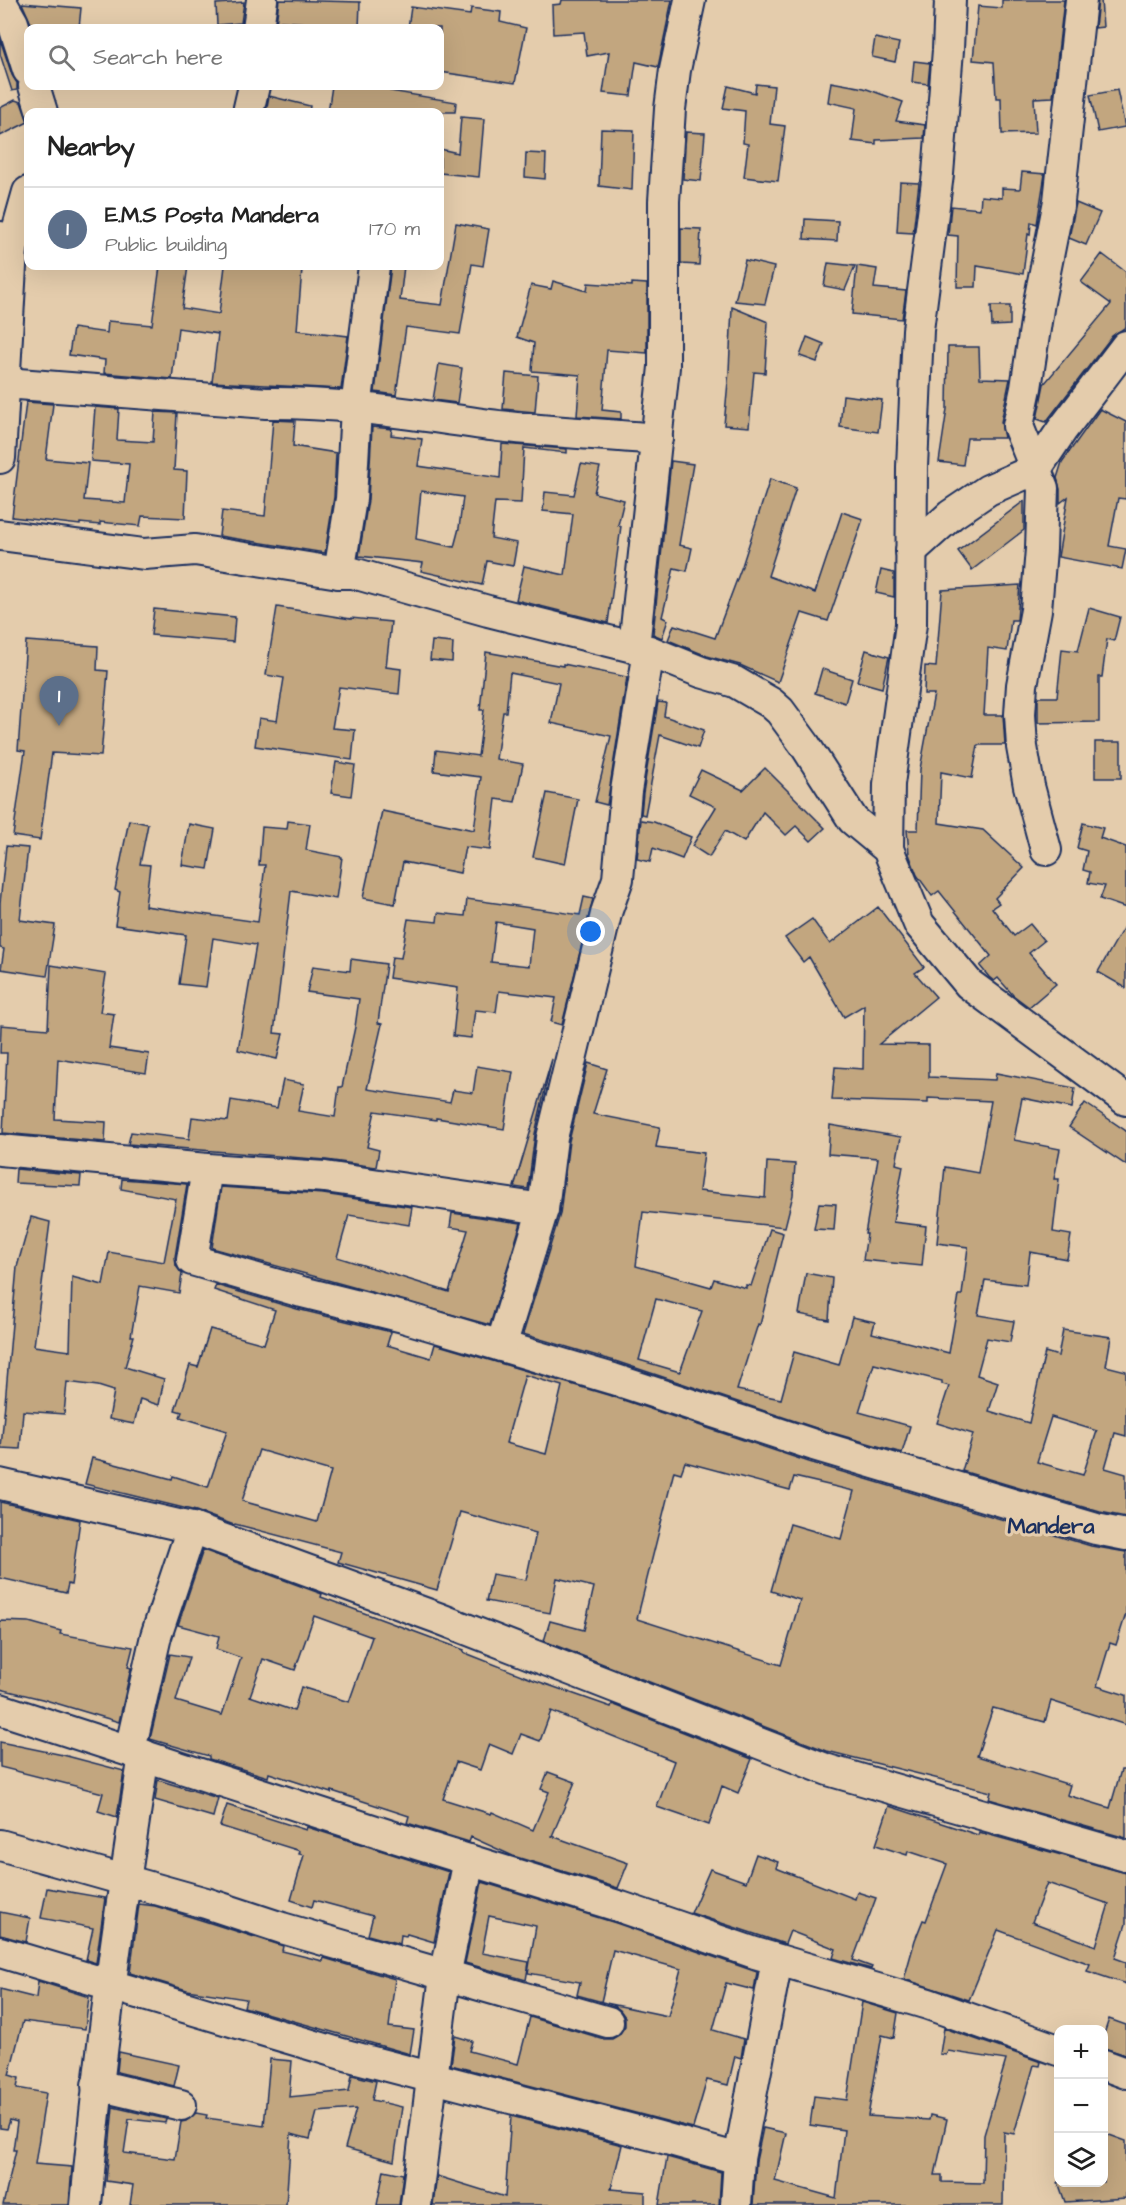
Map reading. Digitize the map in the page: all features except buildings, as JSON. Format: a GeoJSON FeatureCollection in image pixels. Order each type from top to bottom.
{"type":"FeatureCollection","features":[{"type":"Feature","properties":{"kind":"street"},"geometry":{"type":"LineString","coordinates":[[0,0],[13,23],[24,57]]}},
{"type":"Feature","properties":{"kind":"street"},"geometry":{"type":"LineString","coordinates":[[259,24],[262,0]]}},
{"type":"Feature","properties":{"kind":"street"},"geometry":{"type":"LineString","coordinates":[[501,1346],[543,1209],[552,1138],[607,910],[618,879],[642,649],[664,367],[664,201],[669,120],[675,70],[690,0]]}},
{"type":"Feature","properties":{"kind":"street"},"geometry":{"type":"LineString","coordinates":[[950,0],[938,174],[918,330],[913,400],[911,624],[889,784],[888,849],[919,924],[969,984],[1126,1100]]}},
{"type":"Feature","properties":{"kind":"street"},"geometry":{"type":"LineString","coordinates":[[1046,850],[1029,786],[1022,747],[1020,714],[1022,686],[1036,610],[1044,488],[1017,426],[1026,388],[1039,302],[1059,201],[1081,0]]}},
{"type":"Feature","properties":{"kind":"street"},"geometry":{"type":"LineString","coordinates":[[34,90],[41,108]]}},
{"type":"Feature","properties":{"kind":"street"},"geometry":{"type":"LineString","coordinates":[[249,108],[253,90]]}},
{"type":"Feature","properties":{"kind":"street"},"geometry":{"type":"LineString","coordinates":[[0,458],[5,383],[6,243],[24,201]]}},
{"type":"Feature","properties":{"kind":"street"},"geometry":{"type":"LineString","coordinates":[[339,573],[351,499],[356,408],[373,270]]}},
{"type":"Feature","properties":{"kind":"street"},"geometry":{"type":"LineString","coordinates":[[911,551],[951,515],[988,490],[1036,469],[1062,430],[1126,346]]}},
{"type":"Feature","properties":{"kind":"street"},"geometry":{"type":"LineString","coordinates":[[5,383],[266,403],[304,403],[500,426],[657,439]]}},
{"type":"Feature","properties":{"kind":"street"},"geometry":{"type":"LineString","coordinates":[[0,535],[144,554],[195,550],[339,573],[352,573],[488,611],[642,649],[701,672],[735,682],[771,703],[780,711],[805,745],[853,820],[888,849]]}},
{"type":"Feature","properties":{"kind":"street"},"geometry":{"type":"LineString","coordinates":[[0,1150],[325,1177],[543,1209]]}},
{"type":"Feature","properties":{"kind":"street"},"geometry":{"type":"LineString","coordinates":[[207,1169],[192,1260],[302,1292],[403,1317],[613,1378],[825,1448],[1096,1529],[1126,1535]]}},
{"type":"Feature","properties":{"kind":"street"},"geometry":{"type":"LineString","coordinates":[[0,1484],[192,1528],[438,1618],[828,1770],[1126,1856]]}},
{"type":"Feature","properties":{"kind":"street"},"geometry":{"type":"LineString","coordinates":[[86,2205],[97,2085],[125,1880],[137,1752],[156,1636],[192,1528]]}},
{"type":"Feature","properties":{"kind":"street"},"geometry":{"type":"LineString","coordinates":[[0,1709],[777,1960],[928,2004],[1054,2048]]}},
{"type":"Feature","properties":{"kind":"street"},"geometry":{"type":"LineString","coordinates":[[0,1845],[608,2022]]}},
{"type":"Feature","properties":{"kind":"street"},"geometry":{"type":"LineString","coordinates":[[417,2205],[445,1976],[470,1860]]}},
{"type":"Feature","properties":{"kind":"street"},"geometry":{"type":"LineString","coordinates":[[0,1952],[267,2033],[739,2159]]}},
{"type":"Feature","properties":{"kind":"street"},"geometry":{"type":"LineString","coordinates":[[736,2205],[739,2159],[777,1960]]}},
{"type":"Feature","properties":{"kind":"street"},"geometry":{"type":"LineString","coordinates":[[1108,2066],[1126,2073]]}},
{"type":"Feature","properties":{"kind":"street"},"geometry":{"type":"LineString","coordinates":[[97,2085],[181,2105]]}},
{"type":"Feature","properties":{"kind":"place","name":"E.M.S Posta Mandera"},"geometry":{"type":"Point","coordinates":[59,726]}},
{"type":"Feature","properties":{"kind":"district","name":"Mandera"},"geometry":{"type":"Point","coordinates":[1051,1525]}}]}
